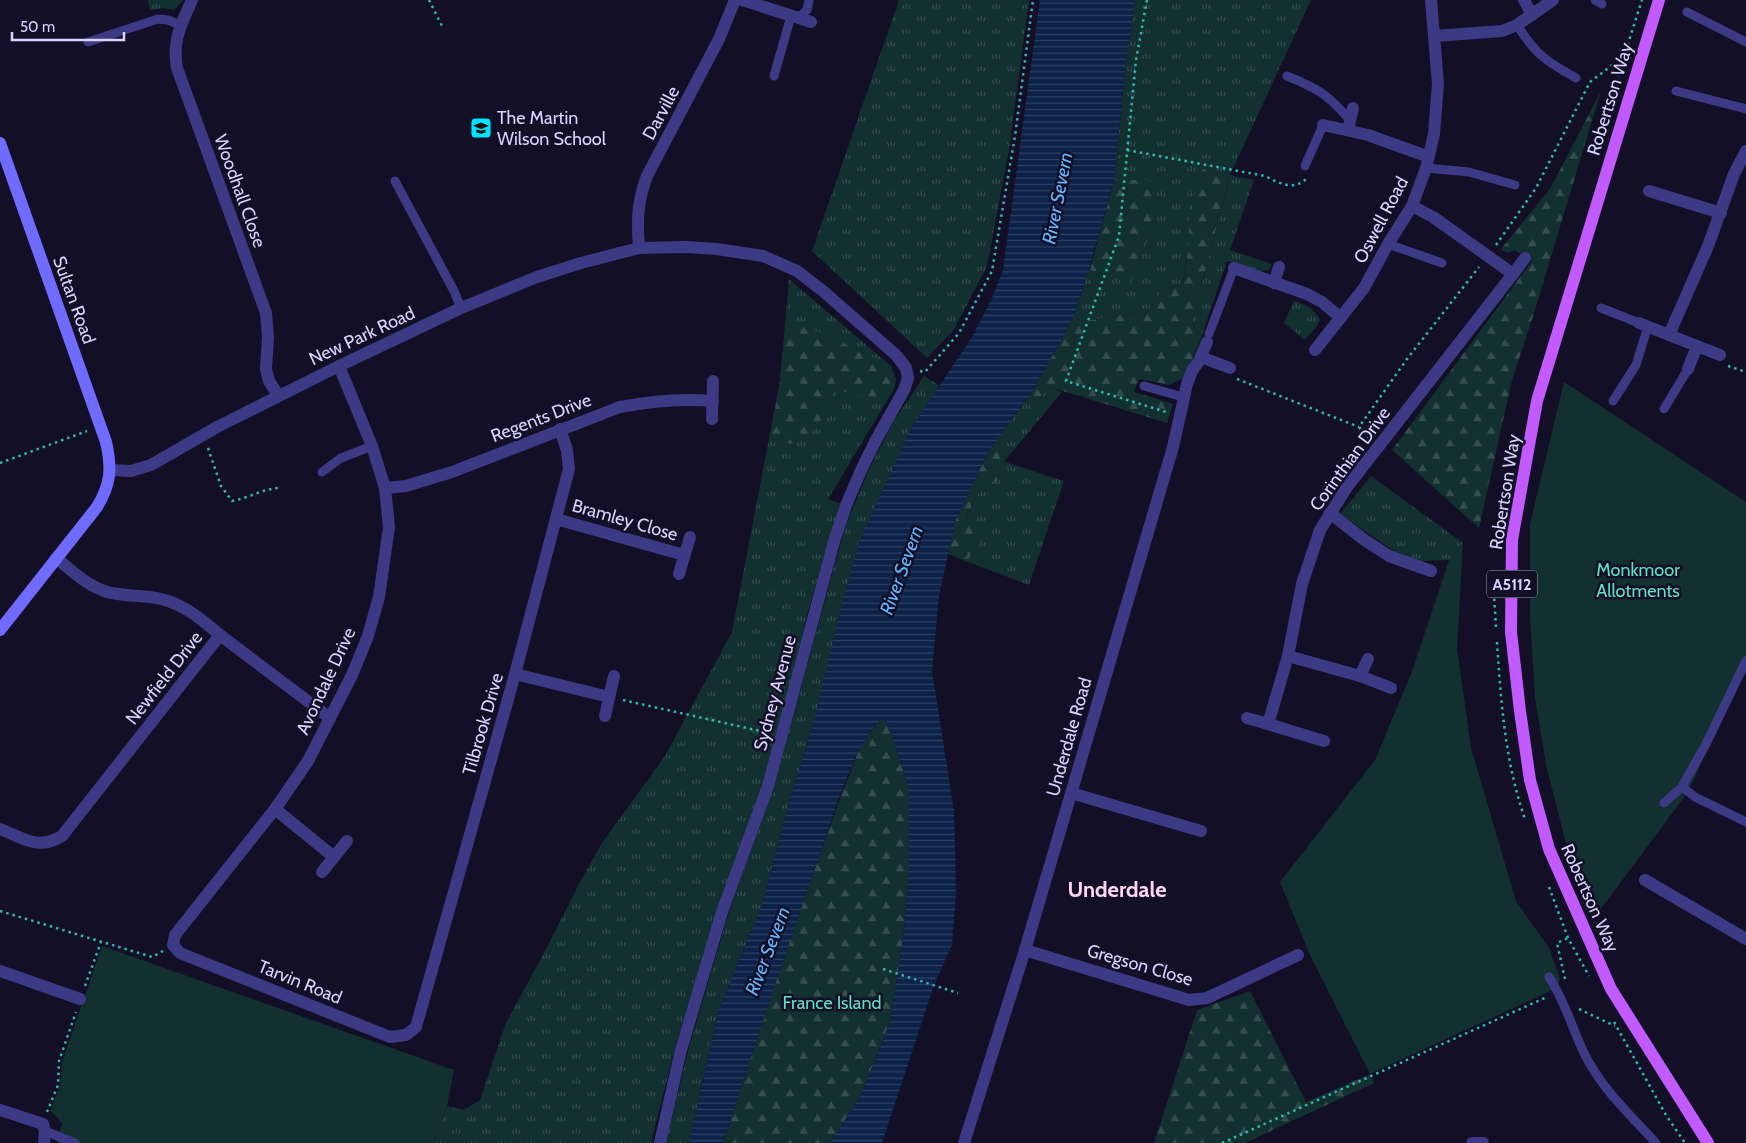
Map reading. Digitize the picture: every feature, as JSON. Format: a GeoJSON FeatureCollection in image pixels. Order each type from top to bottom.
{"type":"FeatureCollection","features":[{"type":"Feature","properties":{"kind":"main road","name":"Robertson Way"},"geometry":{"type":"LineString","coordinates":[[1659,0],[1537,401],[1512,540],[1511,632],[1530,780],[1548,849],[1611,988],[1708,1143]]}},
{"type":"Feature","properties":{"kind":"street","name":"Woodhall Close"},"geometry":{"type":"LineString","coordinates":[[192,0],[180,25],[174,54],[177,68],[266,313],[268,337],[266,369],[278,395]]}},
{"type":"Feature","properties":{"kind":"street","name":"Darville"},"geometry":{"type":"LineString","coordinates":[[639,248],[638,211],[641,191],[719,39],[735,0]]}},
{"type":"Feature","properties":{"kind":"street"},"geometry":{"type":"LineString","coordinates":[[742,0],[811,22]]}},
{"type":"Feature","properties":{"kind":"street","name":"Oswell Road"},"geometry":{"type":"LineString","coordinates":[[1315,350],[1364,288],[1388,244],[1412,206],[1428,162],[1435,126],[1438,93],[1431,0]]}},
{"type":"Feature","properties":{"kind":"street"},"geometry":{"type":"LineString","coordinates":[[1524,0],[1532,16]]}},
{"type":"Feature","properties":{"kind":"street"},"geometry":{"type":"LineString","coordinates":[[1434,36],[1502,31],[1532,16],[1553,0]]}},
{"type":"Feature","properties":{"kind":"street"},"geometry":{"type":"LineString","coordinates":[[1323,125],[1350,119],[1368,135],[1428,162]]}},
{"type":"Feature","properties":{"kind":"street","name":"Sultan Road"},"geometry":{"type":"LineString","coordinates":[[0,143],[106,442],[110,470]]}},
{"type":"Feature","properties":{"kind":"street"},"geometry":{"type":"LineString","coordinates":[[1669,335],[1708,246],[1734,174],[1746,151]]}},
{"type":"Feature","properties":{"kind":"street"},"geometry":{"type":"LineString","coordinates":[[1649,191],[1721,213]]}},
{"type":"Feature","properties":{"kind":"street"},"geometry":{"type":"LineString","coordinates":[[1412,206],[1433,217],[1513,274]]}},
{"type":"Feature","properties":{"kind":"street","name":"New Park Road"},"geometry":{"type":"LineString","coordinates":[[110,470],[140,470],[151,465],[278,395],[461,308],[537,277],[581,262],[639,248],[686,247],[717,249],[763,256],[797,271],[823,291],[896,355],[906,368]]}},
{"type":"Feature","properties":{"kind":"street","name":"Corinthian Drive"},"geometry":{"type":"LineString","coordinates":[[1268,724],[1288,656],[1302,584],[1320,530],[1347,487],[1525,258]]}},
{"type":"Feature","properties":{"kind":"street"},"geometry":{"type":"LineString","coordinates":[[1274,283],[1279,267]]}},
{"type":"Feature","properties":{"kind":"street"},"geometry":{"type":"LineString","coordinates":[[1234,268],[1307,294],[1322,302],[1341,318]]}},
{"type":"Feature","properties":{"kind":"street"},"geometry":{"type":"LineString","coordinates":[[1643,325],[1720,355]]}},
{"type":"Feature","properties":{"kind":"street","name":"Underdale Road"},"geometry":{"type":"LineString","coordinates":[[964,1143],[1026,950],[1173,447],[1183,397],[1192,371],[1201,357],[1208,338]]}},
{"type":"Feature","properties":{"kind":"street"},"geometry":{"type":"LineString","coordinates":[[1688,369],[1697,346]]}},
{"type":"Feature","properties":{"kind":"street"},"geometry":{"type":"LineString","coordinates":[[1201,357],[1230,368]]}},
{"type":"Feature","properties":{"kind":"street","name":"Avondale Drive"},"geometry":{"type":"LineString","coordinates":[[173,945],[175,935],[276,809],[308,761],[352,675],[368,636],[379,597],[389,527],[385,488],[372,446],[338,366]]}},
{"type":"Feature","properties":{"kind":"street","name":"Sydney Avenue"},"geometry":{"type":"LineString","coordinates":[[660,1143],[682,1050],[722,912],[768,786],[835,538],[847,503],[866,460],[904,390],[908,378],[906,368]]}},
{"type":"Feature","properties":{"kind":"street"},"geometry":{"type":"LineString","coordinates":[[712,419],[713,381]]}},
{"type":"Feature","properties":{"kind":"street","name":"Regents Drive"},"geometry":{"type":"LineString","coordinates":[[385,488],[406,486],[452,472],[620,407],[646,402],[693,399],[713,401]]}},
{"type":"Feature","properties":{"kind":"street","name":"Tilbrook Drive"},"geometry":{"type":"LineString","coordinates":[[416,1027],[515,674],[569,469],[567,450],[560,429]]}},
{"type":"Feature","properties":{"kind":"street"},"geometry":{"type":"LineString","coordinates":[[0,630],[100,501],[108,483],[110,470]]}},
{"type":"Feature","properties":{"kind":"street"},"geometry":{"type":"LineString","coordinates":[[1330,513],[1363,540],[1389,556],[1431,571]]}},
{"type":"Feature","properties":{"kind":"street","name":"Bramley Close"},"geometry":{"type":"LineString","coordinates":[[556,519],[684,555]]}},
{"type":"Feature","properties":{"kind":"street","name":"Bramley Close"},"geometry":{"type":"LineString","coordinates":[[679,574],[690,537]]}},
{"type":"Feature","properties":{"kind":"street","name":"Newfield Drive"},"geometry":{"type":"LineString","coordinates":[[0,829],[36,844],[45,843],[62,836],[220,635],[196,614],[175,603],[153,597],[124,595],[104,591],[81,579],[56,558]]}},
{"type":"Feature","properties":{"kind":"street"},"geometry":{"type":"LineString","coordinates":[[220,635],[330,718]]}},
{"type":"Feature","properties":{"kind":"street"},"geometry":{"type":"LineString","coordinates":[[1288,656],[1360,676],[1391,688]]}},
{"type":"Feature","properties":{"kind":"street"},"geometry":{"type":"LineString","coordinates":[[1360,676],[1368,659]]}},
{"type":"Feature","properties":{"kind":"street"},"geometry":{"type":"LineString","coordinates":[[515,674],[609,697]]}},
{"type":"Feature","properties":{"kind":"street"},"geometry":{"type":"LineString","coordinates":[[605,716],[614,676]]}},
{"type":"Feature","properties":{"kind":"street"},"geometry":{"type":"LineString","coordinates":[[1247,718],[1324,741]]}},
{"type":"Feature","properties":{"kind":"street"},"geometry":{"type":"LineString","coordinates":[[1071,793],[1201,830]]}},
{"type":"Feature","properties":{"kind":"street"},"geometry":{"type":"LineString","coordinates":[[276,809],[334,857]]}},
{"type":"Feature","properties":{"kind":"street"},"geometry":{"type":"LineString","coordinates":[[322,872],[347,841]]}},
{"type":"Feature","properties":{"kind":"street"},"geometry":{"type":"LineString","coordinates":[[1645,880],[1746,939]]}},
{"type":"Feature","properties":{"kind":"street","name":"Tarvin Road"},"geometry":{"type":"LineString","coordinates":[[173,945],[180,953],[390,1037],[406,1035],[416,1027]]}},
{"type":"Feature","properties":{"kind":"street","name":"Gregson Close"},"geometry":{"type":"LineString","coordinates":[[1026,950],[1189,1000],[1207,998],[1298,955]]}},
{"type":"Feature","properties":{"kind":"street"},"geometry":{"type":"LineString","coordinates":[[0,971],[80,999]]}},
{"type":"Feature","properties":{"kind":"street"},"geometry":{"type":"LineString","coordinates":[[0,1110],[44,1133]]}},
{"type":"Feature","properties":{"kind":"street"},"geometry":{"type":"LineString","coordinates":[[1472,1143],[1483,1143]]}},
{"type":"Feature","properties":{"kind":"lane"},"geometry":{"type":"LineString","coordinates":[[774,76],[794,17],[807,10],[810,0]]}},
{"type":"Feature","properties":{"kind":"lane"},"geometry":{"type":"LineString","coordinates":[[1687,12],[1746,42]]}},
{"type":"Feature","properties":{"kind":"lane"},"geometry":{"type":"LineString","coordinates":[[88,42],[158,18],[180,25]]}},
{"type":"Feature","properties":{"kind":"lane"},"geometry":{"type":"LineString","coordinates":[[1517,25],[1528,44],[1538,55],[1576,78]]}},
{"type":"Feature","properties":{"kind":"lane"},"geometry":{"type":"LineString","coordinates":[[1287,76],[1314,87],[1331,98],[1350,119]]}},
{"type":"Feature","properties":{"kind":"lane"},"geometry":{"type":"LineString","coordinates":[[1676,91],[1746,109]]}},
{"type":"Feature","properties":{"kind":"lane"},"geometry":{"type":"LineString","coordinates":[[1305,166],[1323,125]]}},
{"type":"Feature","properties":{"kind":"lane"},"geometry":{"type":"LineString","coordinates":[[1428,162],[1515,185]]}},
{"type":"Feature","properties":{"kind":"lane"},"geometry":{"type":"LineString","coordinates":[[395,181],[454,291],[461,308]]}},
{"type":"Feature","properties":{"kind":"lane"},"geometry":{"type":"LineString","coordinates":[[1388,244],[1442,263]]}},
{"type":"Feature","properties":{"kind":"lane"},"geometry":{"type":"LineString","coordinates":[[1208,338],[1234,268]]}},
{"type":"Feature","properties":{"kind":"lane"},"geometry":{"type":"LineString","coordinates":[[1601,308],[1643,325],[1636,365],[1613,401]]}},
{"type":"Feature","properties":{"kind":"lane"},"geometry":{"type":"LineString","coordinates":[[1664,409],[1688,369]]}},
{"type":"Feature","properties":{"kind":"lane"},"geometry":{"type":"LineString","coordinates":[[1144,386],[1183,397]]}},
{"type":"Feature","properties":{"kind":"lane"},"geometry":{"type":"LineString","coordinates":[[322,472],[342,458],[372,446]]}},
{"type":"Feature","properties":{"kind":"lane"},"geometry":{"type":"LineString","coordinates":[[1664,803],[1682,787],[1706,744],[1746,662]]}},
{"type":"Feature","properties":{"kind":"lane"},"geometry":{"type":"LineString","coordinates":[[1682,787],[1695,797],[1746,822]]}},
{"type":"Feature","properties":{"kind":"lane"},"geometry":{"type":"LineString","coordinates":[[1550,977],[1564,1002],[1585,1054],[1607,1089],[1656,1143]]}},
{"type":"Feature","properties":{"kind":"lane"},"geometry":{"type":"LineString","coordinates":[[44,1133],[76,1143]]}},
{"type":"Feature","properties":{"kind":"path"},"geometry":{"type":"LineString","coordinates":[[429,0],[442,26]]}},
{"type":"Feature","properties":{"kind":"path"},"geometry":{"type":"LineString","coordinates":[[906,368],[925,372],[959,334],[992,271],[1015,136],[1033,0]]}},
{"type":"Feature","properties":{"kind":"path"},"geometry":{"type":"LineString","coordinates":[[1147,0],[1136,60],[1118,236],[1066,381],[1180,416]]}},
{"type":"Feature","properties":{"kind":"path"},"geometry":{"type":"LineString","coordinates":[[1598,150],[1624,56],[1642,0]]}},
{"type":"Feature","properties":{"kind":"path"},"geometry":{"type":"LineString","coordinates":[[1127,150],[1264,176],[1281,184],[1291,186],[1304,182],[1310,175]]}},
{"type":"Feature","properties":{"kind":"path"},"geometry":{"type":"LineString","coordinates":[[1230,368],[1232,377],[1359,427]]}},
{"type":"Feature","properties":{"kind":"path"},"geometry":{"type":"LineString","coordinates":[[0,463],[100,426]]}},
{"type":"Feature","properties":{"kind":"path"},"geometry":{"type":"LineString","coordinates":[[203,435],[221,486],[232,502],[270,488],[281,488]]}},
{"type":"Feature","properties":{"kind":"path"},"geometry":{"type":"LineString","coordinates":[[1498,567],[1494,595],[1502,714],[1516,792],[1528,827]]}},
{"type":"Feature","properties":{"kind":"path"},"geometry":{"type":"LineString","coordinates":[[609,697],[781,736]]}},
{"type":"Feature","properties":{"kind":"path"},"geometry":{"type":"LineString","coordinates":[[1546,879],[1568,938],[1591,980]]}},
{"type":"Feature","properties":{"kind":"path"},"geometry":{"type":"LineString","coordinates":[[0,911],[152,957],[173,945]]}},
{"type":"Feature","properties":{"kind":"path"},"geometry":{"type":"LineString","coordinates":[[1222,1143],[1559,992],[1566,982],[1557,944],[1568,938]]}},
{"type":"Feature","properties":{"kind":"path"},"geometry":{"type":"LineString","coordinates":[[44,1133],[58,1085],[59,1061],[100,942]]}},
{"type":"Feature","properties":{"kind":"path"},"geometry":{"type":"LineString","coordinates":[[883,969],[958,992]]}},
{"type":"Feature","properties":{"kind":"path"},"geometry":{"type":"LineString","coordinates":[[1564,1002],[1616,1026]]}},
{"type":"Feature","properties":{"kind":"path"},"geometry":{"type":"LineString","coordinates":[[1612,1020],[1666,1115],[1686,1143]]}},
{"type":"Feature","properties":{"kind":"green space"},"geometry":{"type":"Polygon","coordinates":[[[148,0],[183,0],[174,10],[164,8],[150,10],[148,0]]]}},
{"type":"Feature","properties":{"kind":"green space"},"geometry":{"type":"Polygon","coordinates":[[[899,0],[1029,0],[1009,150],[987,266],[953,331],[927,358],[812,251],[899,0]]]}},
{"type":"Feature","properties":{"kind":"green space"},"geometry":{"type":"Polygon","coordinates":[[[1135,0],[1311,0],[1230,175],[1254,180],[1230,250],[1272,264],[1268,270],[1259,272],[1227,261],[1201,338],[1192,322],[1230,176],[1202,169],[1182,287],[1163,288],[1149,310],[1087,321],[1073,318],[1089,270],[1131,282],[1156,218],[1149,180],[1114,180],[1126,61],[1135,0]]]}},
{"type":"Feature","properties":{"kind":"green space"},"geometry":{"type":"Polygon","coordinates":[[[1601,91],[1512,380],[1479,528],[1392,450],[1532,261],[1515,250],[1507,253],[1501,249],[1550,189],[1601,91]]]}},
{"type":"Feature","properties":{"kind":"green space"},"geometry":{"type":"Polygon","coordinates":[[[1202,169],[1230,175],[1192,322],[1201,338],[1185,377],[1170,385],[1139,379],[1134,392],[1173,404],[1167,423],[1050,387],[1036,402],[1031,394],[1073,318],[1087,321],[1149,310],[1163,288],[1182,287],[1187,261],[1190,208],[1202,169]]]}},
{"type":"Feature","properties":{"kind":"green space"},"geometry":{"type":"Polygon","coordinates":[[[1114,180],[1150,180],[1156,218],[1131,283],[1090,270],[1114,180]]]}},
{"type":"Feature","properties":{"kind":"green space"},"geometry":{"type":"Polygon","coordinates":[[[789,279],[891,366],[896,379],[894,389],[828,499],[841,504],[807,615],[766,785],[720,908],[676,1044],[651,1143],[433,1143],[447,1106],[464,1110],[480,1100],[506,1023],[580,882],[602,843],[665,756],[732,632],[780,381],[789,279]]]}},
{"type":"Feature","properties":{"kind":"green space"},"geometry":{"type":"Polygon","coordinates":[[[1294,301],[1309,308],[1320,320],[1305,340],[1284,323],[1294,301]]]}},
{"type":"Feature","properties":{"kind":"green space"},"geometry":{"type":"Polygon","coordinates":[[[786,322],[822,333],[891,366],[895,382],[885,403],[835,389],[820,421],[809,436],[790,444],[771,435],[780,381],[786,322]]]}},
{"type":"Feature","properties":{"kind":"green space"},"geometry":{"type":"Polygon","coordinates":[[[924,376],[940,386],[910,430],[813,725],[791,796],[762,905],[719,1009],[689,1143],[666,1143],[688,1051],[728,915],[770,797],[845,528],[869,469],[894,421],[924,376]]]}},
{"type":"Feature","properties":{"kind":"green space","name":"Monkmoor Allotments"},"geometry":{"type":"Polygon","coordinates":[[[1564,382],[1746,502],[1746,667],[1688,792],[1600,910],[1573,871],[1546,765],[1535,698],[1530,618],[1530,524],[1564,382]]]}},
{"type":"Feature","properties":{"kind":"green space"},"geometry":{"type":"Polygon","coordinates":[[[1050,387],[1062,392],[1014,450],[995,442],[1031,394],[1036,402],[1050,387]]]}},
{"type":"Feature","properties":{"kind":"green space"},"geometry":{"type":"Polygon","coordinates":[[[995,442],[1014,450],[1004,461],[1011,464],[990,489],[979,490],[965,521],[982,532],[984,538],[972,551],[968,562],[948,554],[956,519],[988,452],[995,442]]]}},
{"type":"Feature","properties":{"kind":"green space"},"geometry":{"type":"Polygon","coordinates":[[[1011,464],[1064,481],[1029,585],[968,562],[972,551],[984,538],[965,522],[979,490],[990,489],[1011,464]]]}},
{"type":"Feature","properties":{"kind":"green space"},"geometry":{"type":"Polygon","coordinates":[[[1371,476],[1463,543],[1449,560],[1420,561],[1397,553],[1340,514],[1371,476]]]}},
{"type":"Feature","properties":{"kind":"green space"},"geometry":{"type":"Polygon","coordinates":[[[1463,543],[1457,648],[1471,748],[1516,901],[1549,948],[1560,979],[1557,988],[1370,1074],[1309,953],[1280,882],[1375,760],[1411,674],[1449,560],[1463,543]]]}},
{"type":"Feature","properties":{"kind":"green space","name":"France Island"},"geometry":{"type":"Polygon","coordinates":[[[880,720],[885,720],[893,737],[909,790],[909,873],[903,939],[890,1022],[861,1095],[830,1143],[723,1143],[783,959],[838,804],[860,747],[880,720]]]}},
{"type":"Feature","properties":{"kind":"green space"},"geometry":{"type":"Polygon","coordinates":[[[102,946],[454,1070],[447,1106],[433,1143],[57,1143],[62,1124],[50,1111],[60,1086],[62,1062],[102,946]]]}},
{"type":"Feature","properties":{"kind":"green space"},"geometry":{"type":"Polygon","coordinates":[[[1250,991],[1306,1102],[1370,1074],[1374,1083],[1245,1143],[1154,1143],[1197,1010],[1250,991]]]}},
{"type":"Feature","properties":{"kind":"water","name":"River Severn"},"geometry":{"type":"Polygon","coordinates":[[[1040,0],[1135,0],[1126,61],[1114,180],[1089,270],[1073,318],[1031,394],[988,452],[956,519],[939,596],[932,671],[954,811],[956,893],[952,945],[934,985],[882,1143],[830,1143],[861,1095],[890,1023],[903,939],[909,873],[909,790],[893,737],[885,720],[880,720],[860,749],[844,785],[723,1143],[689,1143],[719,1009],[762,905],[791,796],[813,725],[859,542],[910,430],[972,337],[992,298],[1003,270],[1040,0]]]}},
{"type":"Feature","properties":{"kind":"place","name":"The Martin Wilson School"},"geometry":{"type":"Point","coordinates":[481,128]}},
{"type":"Feature","properties":{"kind":"district","name":"Underdale"},"geometry":{"type":"Point","coordinates":[1117,889]}}]}
